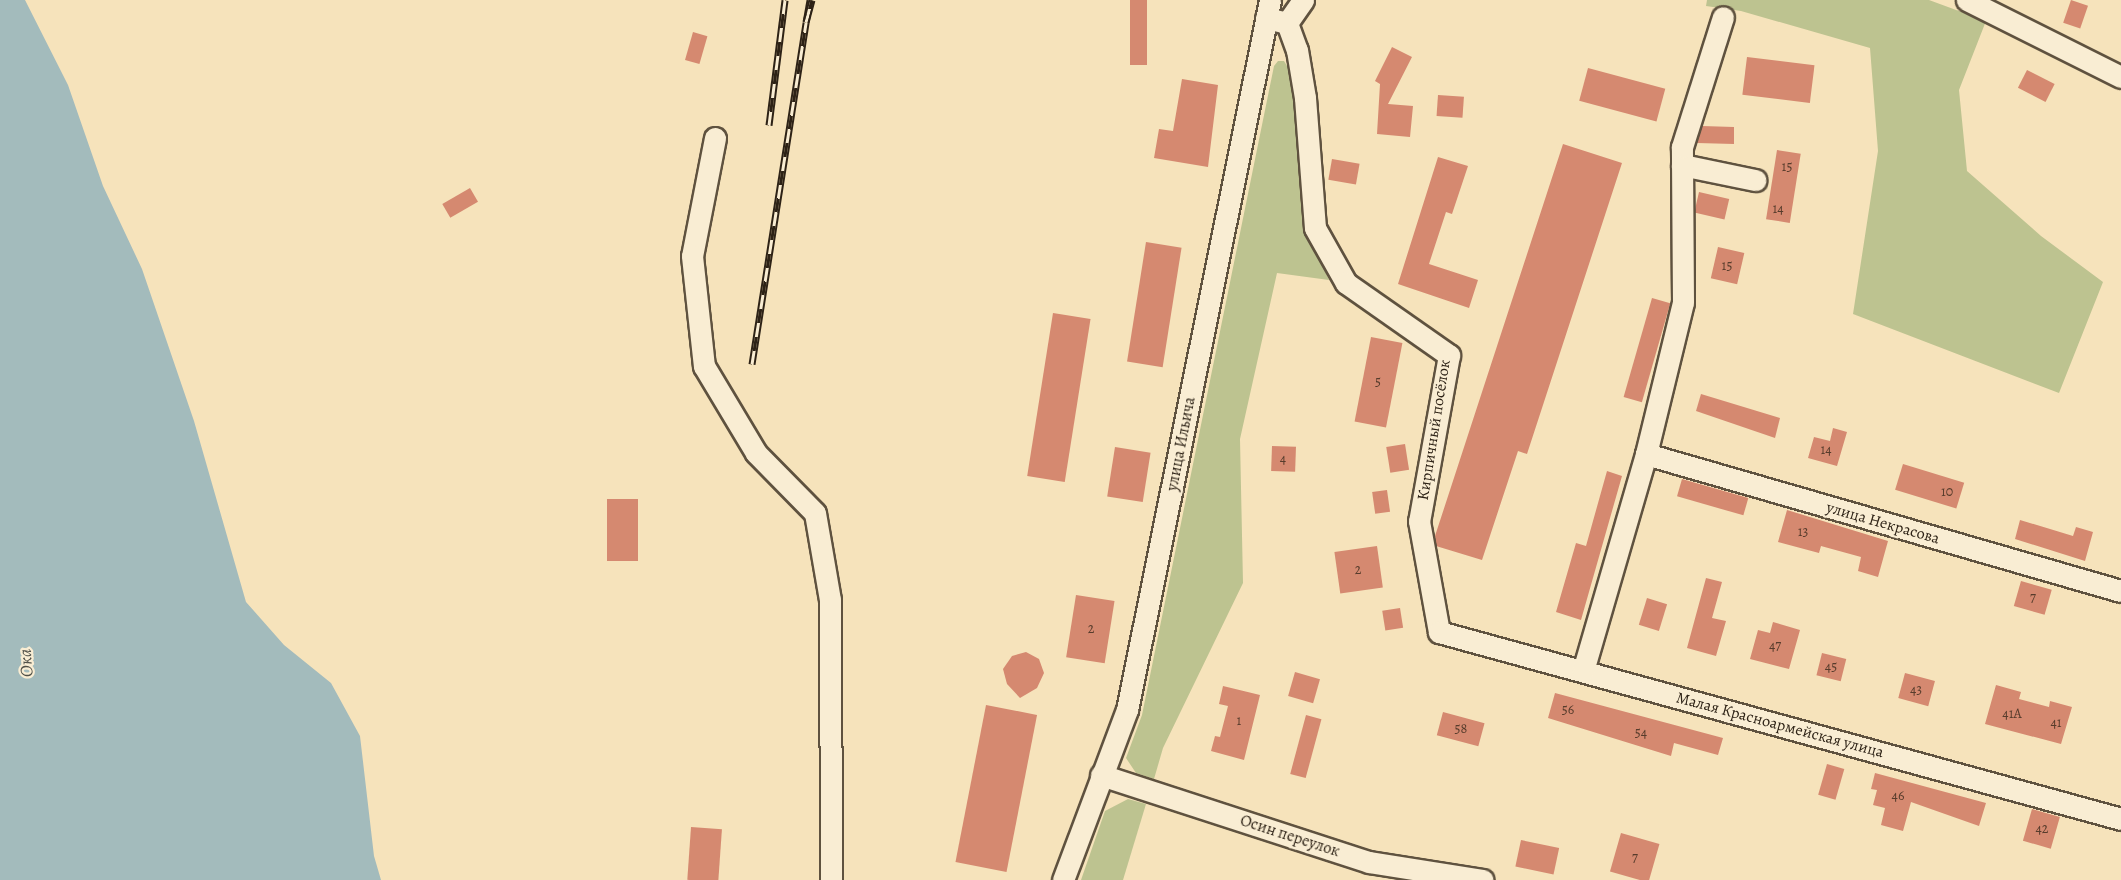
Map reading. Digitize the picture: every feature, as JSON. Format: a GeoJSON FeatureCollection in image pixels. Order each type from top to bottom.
{"type":"FeatureCollection","features":[{"type":"Feature","properties":{"kind":"street"},"geometry":{"type":"LineString","coordinates":[[1268,9],[1287,23],[1303,0]]}},
{"type":"Feature","properties":{"kind":"street"},"geometry":{"type":"LineString","coordinates":[[1967,0],[2121,77]]}},
{"type":"Feature","properties":{"kind":"street","name":"улица Ильича"},"geometry":{"type":"LineString","coordinates":[[1063,880],[1127,710],[1268,9]]}},
{"type":"Feature","properties":{"kind":"street"},"geometry":{"type":"LineString","coordinates":[[1582,671],[1646,454],[1683,302],[1682,147],[1723,17]]}},
{"type":"Feature","properties":{"kind":"street","name":"Кирпичный посёлок"},"geometry":{"type":"LineString","coordinates":[[1287,23],[1305,98],[1315,228],[1346,283],[1449,355],[1419,521],[1439,632]]}},
{"type":"Feature","properties":{"kind":"street"},"geometry":{"type":"LineString","coordinates":[[715,138],[692,256],[704,366],[756,453],[814,513],[830,600],[831,880]]}},
{"type":"Feature","properties":{"kind":"street"},"geometry":{"type":"LineString","coordinates":[[1682,165],[1755,180]]}},
{"type":"Feature","properties":{"kind":"street","name":"улица Некрасова"},"geometry":{"type":"LineString","coordinates":[[1646,454],[2121,591]]}},
{"type":"Feature","properties":{"kind":"street","name":"Малая Красноармейская улица"},"geometry":{"type":"LineString","coordinates":[[1439,632],[2121,819]]}},
{"type":"Feature","properties":{"kind":"street","name":"Осин переулок"},"geometry":{"type":"LineString","coordinates":[[1101,775],[1370,862],[1483,880]]}},
{"type":"Feature","properties":{"kind":"green space"},"geometry":{"type":"Polygon","coordinates":[[[1707,0],[1929,0],[1986,21],[1959,90],[1967,171],[2041,236],[2103,282],[2059,393],[1853,314],[1878,151],[1870,48],[1741,11],[1706,6],[1707,0]]]}},
{"type":"Feature","properties":{"kind":"green space"},"geometry":{"type":"Polygon","coordinates":[[[1278,61],[1284,61],[1289,69],[1297,103],[1304,225],[1329,280],[1277,273],[1240,439],[1243,583],[1163,748],[1154,779],[1136,773],[1126,758],[1142,715],[1274,66],[1278,61]]]}},
{"type":"Feature","properties":{"kind":"green space"},"geometry":{"type":"Polygon","coordinates":[[[1128,799],[1146,804],[1123,880],[1081,880],[1105,811],[1128,799]]]}},
{"type":"Feature","properties":{"kind":"water","name":"Ока"},"geometry":{"type":"Polygon","coordinates":[[[0,0],[25,0],[68,85],[103,186],[142,269],[194,421],[246,602],[284,645],[331,683],[360,736],[374,856],[381,880],[0,880],[0,0]]]}},
{"type":"Feature","properties":{"kind":"building"},"geometry":{"type":"Polygon","coordinates":[[[1130,0],[1147,0],[1147,65],[1130,65],[1130,0]]]}},
{"type":"Feature","properties":{"kind":"building"},"geometry":{"type":"Polygon","coordinates":[[[2071,0],[2088,6],[2080,29],[2063,23],[2071,0]]]}},
{"type":"Feature","properties":{"kind":"building"},"geometry":{"type":"Polygon","coordinates":[[[693,32],[707,36],[699,64],[685,60],[693,32]]]}},
{"type":"Feature","properties":{"kind":"building"},"geometry":{"type":"Polygon","coordinates":[[[1392,47],[1412,57],[1388,104],[1413,106],[1410,137],[1377,134],[1380,84],[1375,81],[1392,47]]]}},
{"type":"Feature","properties":{"kind":"building"},"geometry":{"type":"Polygon","coordinates":[[[1747,57],[1814,65],[1810,103],[1742,95],[1747,57]]]}},
{"type":"Feature","properties":{"kind":"building"},"geometry":{"type":"Polygon","coordinates":[[[1588,68],[1665,89],[1656,122],[1579,101],[1588,68]]]}},
{"type":"Feature","properties":{"kind":"building"},"geometry":{"type":"Polygon","coordinates":[[[2027,70],[2055,84],[2046,102],[2018,88],[2027,70]]]}},
{"type":"Feature","properties":{"kind":"building"},"geometry":{"type":"Polygon","coordinates":[[[1182,79],[1218,85],[1208,167],[1154,158],[1159,129],[1173,131],[1182,79]]]}},
{"type":"Feature","properties":{"kind":"building"},"geometry":{"type":"Polygon","coordinates":[[[1438,95],[1464,97],[1462,118],[1437,116],[1438,95]]]}},
{"type":"Feature","properties":{"kind":"building"},"geometry":{"type":"Polygon","coordinates":[[[1702,126],[1734,127],[1734,144],[1697,143],[1702,126]]]}},
{"type":"Feature","properties":{"kind":"building"},"geometry":{"type":"Polygon","coordinates":[[[1563,144],[1622,163],[1527,454],[1518,451],[1482,560],[1436,546],[1435,536],[1563,144]]]}},
{"type":"Feature","properties":{"kind":"building"},"geometry":{"type":"Polygon","coordinates":[[[1777,150],[1801,154],[1790,223],[1766,219],[1777,150]]]}},
{"type":"Feature","properties":{"kind":"building"},"geometry":{"type":"Polygon","coordinates":[[[1438,157],[1468,166],[1452,214],[1446,212],[1429,264],[1478,280],[1469,308],[1398,284],[1438,157]]]}},
{"type":"Feature","properties":{"kind":"building"},"geometry":{"type":"Polygon","coordinates":[[[1332,159],[1360,164],[1356,185],[1328,180],[1332,159]]]}},
{"type":"Feature","properties":{"kind":"building"},"geometry":{"type":"Polygon","coordinates":[[[470,188],[478,202],[450,218],[442,204],[470,188]]]}},
{"type":"Feature","properties":{"kind":"building"},"geometry":{"type":"Polygon","coordinates":[[[1699,192],[1729,199],[1724,219],[1694,212],[1699,192]]]}},
{"type":"Feature","properties":{"kind":"building"},"geometry":{"type":"Polygon","coordinates":[[[1146,242],[1182,248],[1163,367],[1127,362],[1146,242]]]}},
{"type":"Feature","properties":{"kind":"building"},"geometry":{"type":"Polygon","coordinates":[[[1718,247],[1744,253],[1737,284],[1711,278],[1718,247]]]}},
{"type":"Feature","properties":{"kind":"building"},"geometry":{"type":"Polygon","coordinates":[[[1652,298],[1670,303],[1642,402],[1624,397],[1652,298]]]}},
{"type":"Feature","properties":{"kind":"building"},"geometry":{"type":"Polygon","coordinates":[[[1053,313],[1091,319],[1065,482],[1027,476],[1053,313]]]}},
{"type":"Feature","properties":{"kind":"building"},"geometry":{"type":"Polygon","coordinates":[[[1371,337],[1402,343],[1386,428],[1355,421],[1371,337]]]}},
{"type":"Feature","properties":{"kind":"building"},"geometry":{"type":"Polygon","coordinates":[[[1701,394],[1780,418],[1775,438],[1696,411],[1701,394]]]}},
{"type":"Feature","properties":{"kind":"building"},"geometry":{"type":"Polygon","coordinates":[[[1833,428],[1847,432],[1837,466],[1808,458],[1814,437],[1830,441],[1833,428]]]}},
{"type":"Feature","properties":{"kind":"building"},"geometry":{"type":"Polygon","coordinates":[[[1405,444],[1409,470],[1390,473],[1386,447],[1405,444]]]}},
{"type":"Feature","properties":{"kind":"building"},"geometry":{"type":"Polygon","coordinates":[[[1272,446],[1296,447],[1295,472],[1271,471],[1272,446]]]}},
{"type":"Feature","properties":{"kind":"building"},"geometry":{"type":"Polygon","coordinates":[[[1115,447],[1151,453],[1143,502],[1107,496],[1115,447]]]}},
{"type":"Feature","properties":{"kind":"building"},"geometry":{"type":"Polygon","coordinates":[[[1903,464],[1964,483],[1956,509],[1895,490],[1903,464]]]}},
{"type":"Feature","properties":{"kind":"building"},"geometry":{"type":"Polygon","coordinates":[[[1607,471],[1622,476],[1581,620],[1556,612],[1576,543],[1586,546],[1607,471]]]}},
{"type":"Feature","properties":{"kind":"building"},"geometry":{"type":"Polygon","coordinates":[[[1682,479],[1748,498],[1743,515],[1677,496],[1682,479]]]}},
{"type":"Feature","properties":{"kind":"building"},"geometry":{"type":"Polygon","coordinates":[[[1387,490],[1390,512],[1375,514],[1372,492],[1387,490]]]}},
{"type":"Feature","properties":{"kind":"building"},"geometry":{"type":"Polygon","coordinates":[[[607,499],[638,499],[638,561],[607,561],[607,499]]]}},
{"type":"Feature","properties":{"kind":"building"},"geometry":{"type":"Polygon","coordinates":[[[1787,510],[1888,541],[1878,577],[1858,571],[1861,557],[1821,546],[1819,553],[1778,542],[1787,510]]]}},
{"type":"Feature","properties":{"kind":"building"},"geometry":{"type":"Polygon","coordinates":[[[2020,520],[2073,536],[2076,527],[2093,532],[2085,561],[2015,539],[2020,520]]]}},
{"type":"Feature","properties":{"kind":"building"},"geometry":{"type":"Polygon","coordinates":[[[1377,546],[1383,588],[1340,594],[1334,552],[1377,546]]]}},
{"type":"Feature","properties":{"kind":"building"},"geometry":{"type":"Polygon","coordinates":[[[1706,578],[1722,582],[1712,618],[1726,621],[1716,656],[1687,648],[1706,578]]]}},
{"type":"Feature","properties":{"kind":"building"},"geometry":{"type":"Polygon","coordinates":[[[2021,581],[2052,590],[2045,615],[2014,606],[2021,581]]]}},
{"type":"Feature","properties":{"kind":"building"},"geometry":{"type":"Polygon","coordinates":[[[1076,595],[1115,601],[1105,663],[1066,657],[1076,595]]]}},
{"type":"Feature","properties":{"kind":"building"},"geometry":{"type":"Polygon","coordinates":[[[1647,598],[1667,604],[1659,631],[1639,625],[1647,598]]]}},
{"type":"Feature","properties":{"kind":"building"},"geometry":{"type":"Polygon","coordinates":[[[1400,608],[1403,628],[1385,631],[1382,611],[1400,608]]]}},
{"type":"Feature","properties":{"kind":"building"},"geometry":{"type":"Polygon","coordinates":[[[1773,622],[1800,630],[1789,669],[1750,659],[1758,630],[1770,633],[1773,622]]]}},
{"type":"Feature","properties":{"kind":"building"},"geometry":{"type":"Polygon","coordinates":[[[1026,652],[1039,659],[1044,673],[1037,688],[1020,698],[1007,684],[1003,669],[1012,656],[1026,652]]]}},
{"type":"Feature","properties":{"kind":"building"},"geometry":{"type":"Polygon","coordinates":[[[1822,653],[1846,659],[1841,681],[1816,675],[1822,653]]]}},
{"type":"Feature","properties":{"kind":"building"},"geometry":{"type":"Polygon","coordinates":[[[1295,672],[1320,679],[1313,703],[1288,696],[1295,672]]]}},
{"type":"Feature","properties":{"kind":"building"},"geometry":{"type":"Polygon","coordinates":[[[1905,673],[1935,681],[1928,706],[1898,698],[1905,673]]]}},
{"type":"Feature","properties":{"kind":"building"},"geometry":{"type":"Polygon","coordinates":[[[1996,685],[2021,692],[2019,699],[2049,707],[2050,701],[2072,707],[2061,744],[1985,724],[1996,685]]]}},
{"type":"Feature","properties":{"kind":"building"},"geometry":{"type":"Polygon","coordinates":[[[1223,686],[1260,695],[1244,760],[1211,751],[1215,736],[1220,737],[1228,706],[1219,704],[1223,686]]]}},
{"type":"Feature","properties":{"kind":"building"},"geometry":{"type":"Polygon","coordinates":[[[1555,693],[1723,738],[1718,755],[1674,743],[1671,756],[1548,718],[1555,693]]]}},
{"type":"Feature","properties":{"kind":"building"},"geometry":{"type":"Polygon","coordinates":[[[986,705],[1037,715],[1007,872],[955,862],[986,705]]]}},
{"type":"Feature","properties":{"kind":"building"},"geometry":{"type":"Polygon","coordinates":[[[1443,712],[1485,723],[1478,746],[1437,735],[1443,712]]]}},
{"type":"Feature","properties":{"kind":"building"},"geometry":{"type":"Polygon","coordinates":[[[1306,715],[1321,719],[1306,778],[1290,774],[1306,715]]]}},
{"type":"Feature","properties":{"kind":"building"},"geometry":{"type":"Polygon","coordinates":[[[1827,764],[1844,769],[1835,800],[1818,795],[1827,764]]]}},
{"type":"Feature","properties":{"kind":"building"},"geometry":{"type":"Polygon","coordinates":[[[1875,773],[1986,803],[1979,826],[1911,802],[1903,831],[1881,825],[1885,808],[1873,805],[1877,790],[1871,789],[1875,773]]]}},
{"type":"Feature","properties":{"kind":"building"},"geometry":{"type":"Polygon","coordinates":[[[2032,809],[2060,817],[2051,849],[2023,841],[2032,809]]]}},
{"type":"Feature","properties":{"kind":"building"},"geometry":{"type":"Polygon","coordinates":[[[691,827],[722,829],[718,880],[687,880],[691,827]]]}},
{"type":"Feature","properties":{"kind":"building"},"geometry":{"type":"Polygon","coordinates":[[[1621,833],[1659,844],[1649,880],[1640,880],[1610,871],[1621,833]]]}},
{"type":"Feature","properties":{"kind":"building"},"geometry":{"type":"Polygon","coordinates":[[[1521,840],[1559,848],[1554,875],[1515,866],[1521,840]]]}},
{"type":"Feature","properties":{"kind":"railway"},"geometry":{"type":"LineString","coordinates":[[769,125],[785,0]]}},
{"type":"Feature","properties":{"kind":"railway"},"geometry":{"type":"LineString","coordinates":[[810,0],[806,22],[812,0]]}},
{"type":"Feature","properties":{"kind":"railway"},"geometry":{"type":"LineString","coordinates":[[752,364],[806,22]]}}]}
